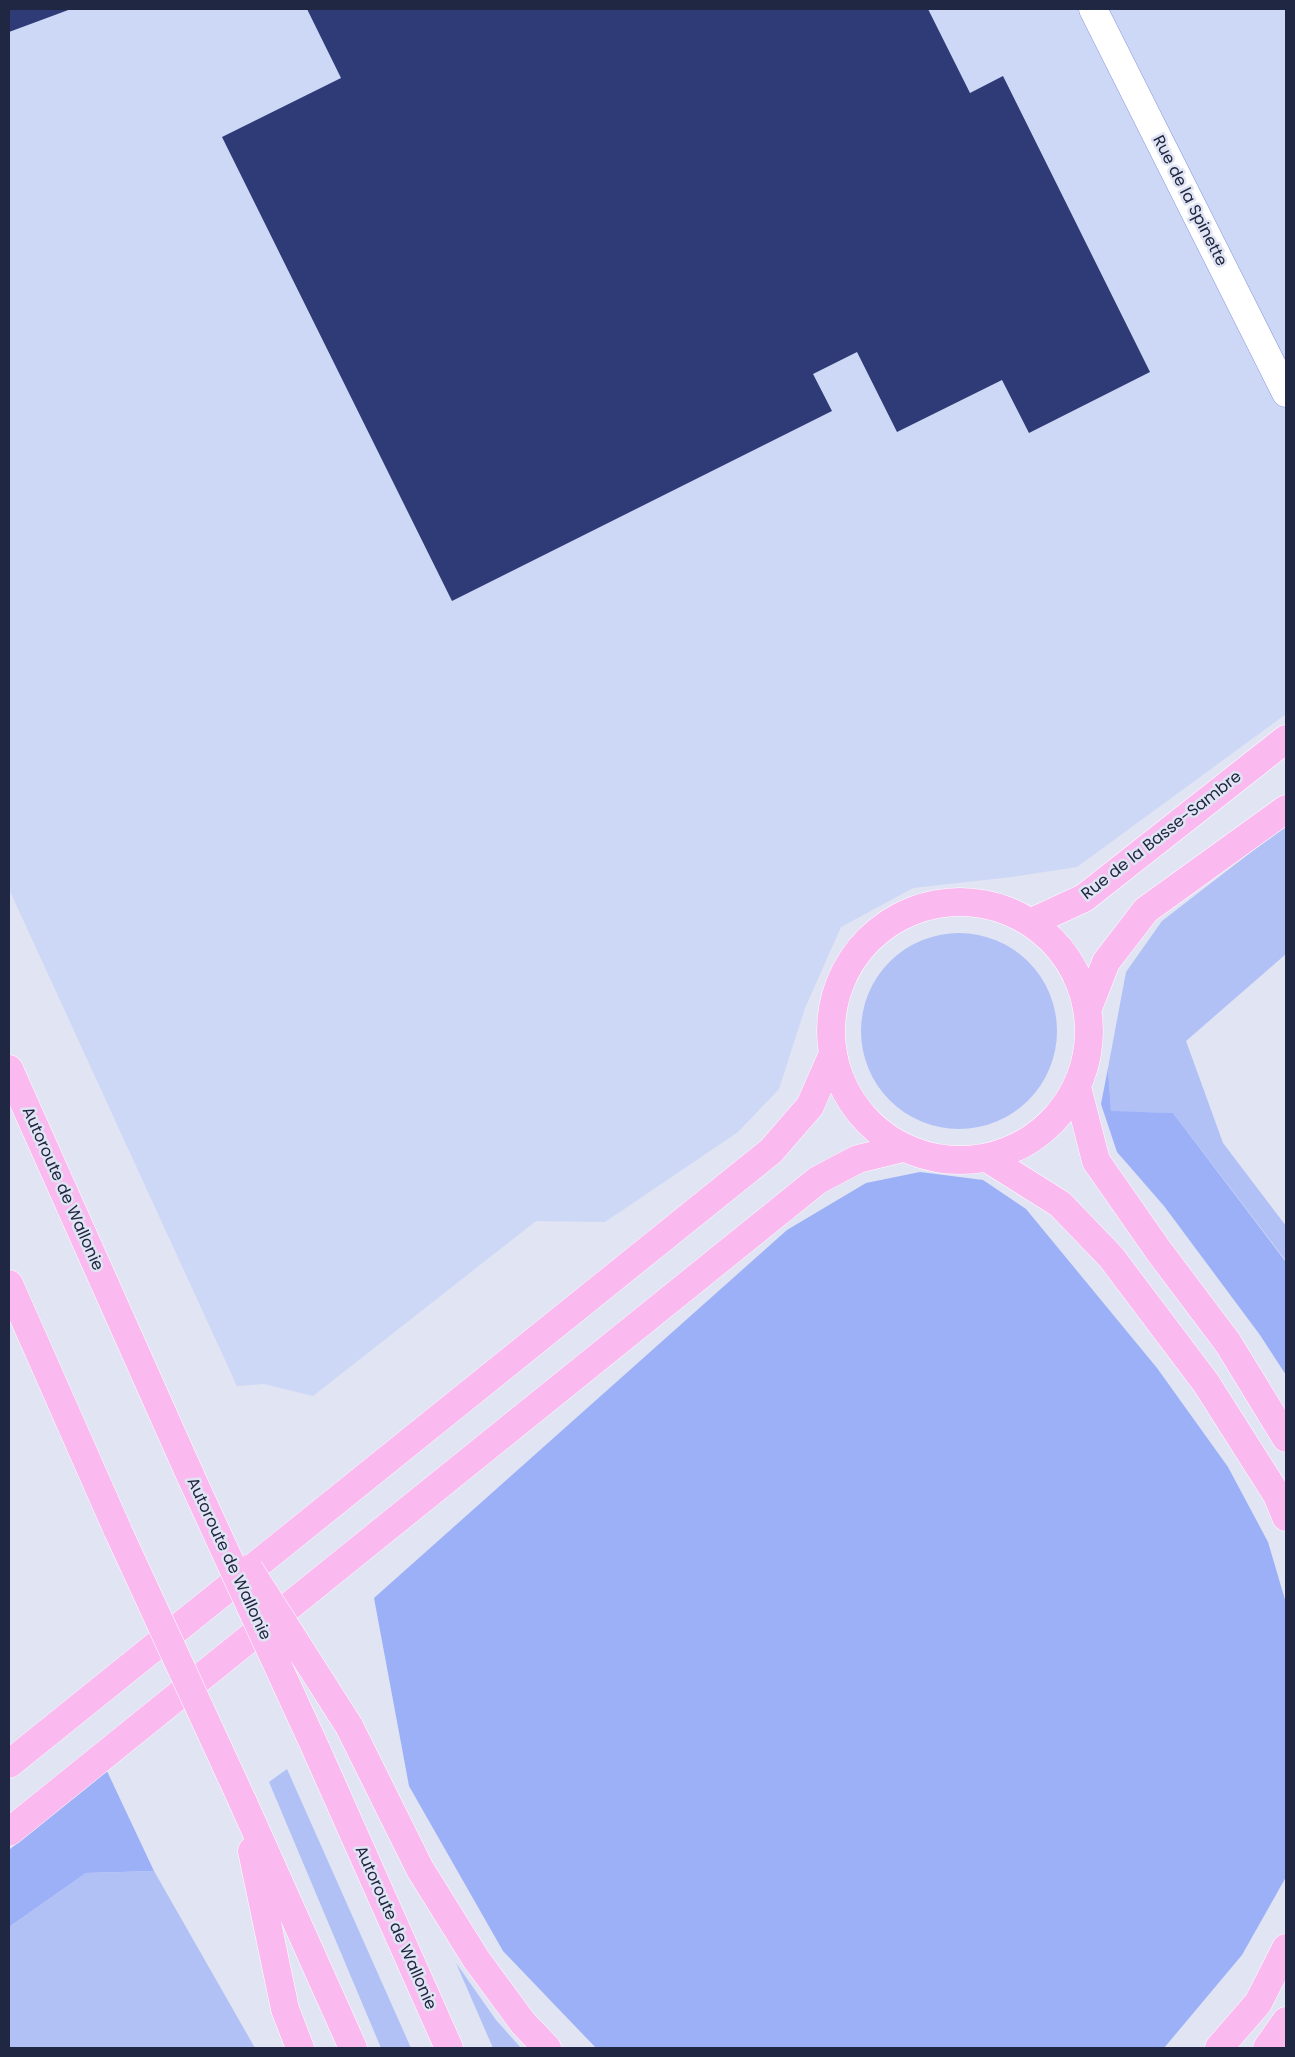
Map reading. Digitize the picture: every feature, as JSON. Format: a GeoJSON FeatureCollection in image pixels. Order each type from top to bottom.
{"type":"FeatureCollection","features":[{"type":"Feature","properties":{"kind":"highway","name":"Rue de la Basse-Sambre"},"geometry":{"type":"LineString","coordinates":[[1032,922],[1084,898],[1286,739]]}},
{"type":"Feature","properties":{"kind":"highway"},"geometry":{"type":"LineString","coordinates":[[1088,1008],[1106,962],[1146,910],[1286,790]]}},
{"type":"Feature","properties":{"kind":"highway"},"geometry":{"type":"LineString","coordinates":[[1146,910],[1286,809]]}},
{"type":"Feature","properties":{"kind":"highway"},"geometry":{"type":"LineString","coordinates":[[948,901],[992,904],[1032,922],[1058,945],[1077,975],[1088,1008],[1088,1048],[1077,1086],[1055,1119],[1024,1144],[987,1158],[958,1161],[930,1158],[902,1148],[870,1126],[846,1094],[832,1056],[830,1013],[844,971],[870,936],[906,912],[948,901]]}},
{"type":"Feature","properties":{"kind":"highway"},"geometry":{"type":"LineString","coordinates":[[9,1764],[771,1151],[810,1106],[832,1056]]}},
{"type":"Feature","properties":{"kind":"highway","name":"Autoroute de Wallonie"},"geometry":{"type":"LineString","coordinates":[[9,1069],[449,2048]]}},
{"type":"Feature","properties":{"kind":"highway"},"geometry":{"type":"LineString","coordinates":[[1077,1086],[1096,1161],[1158,1250],[1228,1343],[1286,1438]]}},
{"type":"Feature","properties":{"kind":"highway"},"geometry":{"type":"LineString","coordinates":[[9,1832],[818,1180],[858,1159],[902,1148]]}},
{"type":"Feature","properties":{"kind":"highway"},"geometry":{"type":"LineString","coordinates":[[987,1158],[1060,1204],[1111,1257],[1206,1383],[1277,1494],[1286,1517]]}},
{"type":"Feature","properties":{"kind":"highway"},"geometry":{"type":"LineString","coordinates":[[9,1284],[118,1531],[242,1800],[353,2048]]}},
{"type":"Feature","properties":{"kind":"highway"},"geometry":{"type":"LineString","coordinates":[[191,1477],[348,1726],[420,1869],[476,1959],[524,2023],[547,2048]]}},
{"type":"Feature","properties":{"kind":"highway"},"geometry":{"type":"LineString","coordinates":[[242,1800],[284,2008],[300,2048]]}},
{"type":"Feature","properties":{"kind":"highway"},"geometry":{"type":"LineString","coordinates":[[1219,2048],[1258,2003],[1286,1948]]}},
{"type":"Feature","properties":{"kind":"highway"},"geometry":{"type":"LineString","coordinates":[[1267,2048],[1286,2021]]}},
{"type":"Feature","properties":{"kind":"street","name":"Rue de la Spinette"},"geometry":{"type":"LineString","coordinates":[[1093,9],[1286,393]]}},
{"type":"Feature","properties":{"kind":"shaded area"},"geometry":{"type":"Polygon","coordinates":[[[9,9],[1286,9],[1286,714],[1077,867],[1011,877],[913,888],[841,927],[805,1008],[779,1089],[738,1132],[605,1222],[536,1221],[313,1396],[264,1384],[237,1386],[9,889],[9,9]]]}},
{"type":"Feature","properties":{"kind":"shaded area"},"geometry":{"type":"Polygon","coordinates":[[[1286,825],[1286,954],[1186,1041],[1223,1143],[1286,1226],[1286,1261],[1173,1113],[1111,1112],[1108,1068],[1126,972],[1162,921],[1286,825]]]}},
{"type":"Feature","properties":{"kind":"shaded area"},"geometry":{"type":"Polygon","coordinates":[[[959,933],[978,935],[996,941],[1013,950],[1028,962],[1040,977],[1049,994],[1055,1012],[1057,1031],[1055,1050],[1049,1068],[1040,1085],[1028,1100],[1013,1112],[996,1121],[978,1127],[959,1129],[940,1127],[922,1121],[905,1112],[890,1100],[878,1085],[869,1068],[863,1050],[861,1031],[863,1012],[869,994],[878,977],[890,962],[905,950],[922,941],[940,935],[959,933]]]}},
{"type":"Feature","properties":{"kind":"shaded area"},"geometry":{"type":"Polygon","coordinates":[[[1108,1068],[1111,1111],[1173,1113],[1286,1262],[1286,1375],[1260,1335],[1164,1206],[1117,1152],[1101,1104],[1108,1068]]]}},
{"type":"Feature","properties":{"kind":"shaded area"},"geometry":{"type":"Polygon","coordinates":[[[920,1172],[983,1180],[1026,1209],[1157,1368],[1228,1467],[1268,1542],[1286,1603],[1286,1877],[1242,1955],[1164,2048],[596,2048],[503,1951],[409,1786],[374,1598],[787,1230],[866,1183],[920,1172]]]}},
{"type":"Feature","properties":{"kind":"shaded area"},"geometry":{"type":"Polygon","coordinates":[[[106,1769],[154,1871],[86,1873],[9,1927],[9,1850],[106,1769]]]}},
{"type":"Feature","properties":{"kind":"shaded area"},"geometry":{"type":"Polygon","coordinates":[[[287,1769],[411,2048],[381,2048],[269,1782],[287,1769]]]}},
{"type":"Feature","properties":{"kind":"shaded area"},"geometry":{"type":"Polygon","coordinates":[[[154,1871],[255,2048],[9,2048],[9,1927],[86,1873],[154,1871]]]}},
{"type":"Feature","properties":{"kind":"shaded area"},"geometry":{"type":"Polygon","coordinates":[[[456,1963],[496,2020],[521,2048],[493,2048],[456,1963]]]}},
{"type":"Feature","properties":{"kind":"building"},"geometry":{"type":"Polygon","coordinates":[[[9,9],[71,9],[9,32],[9,9]]]}},
{"type":"Feature","properties":{"kind":"building"},"geometry":{"type":"Polygon","coordinates":[[[307,9],[928,9],[970,93],[1003,76],[1150,372],[1029,433],[1002,380],[897,432],[857,352],[813,374],[832,411],[452,601],[222,137],[341,78],[307,9]]]}}]}
